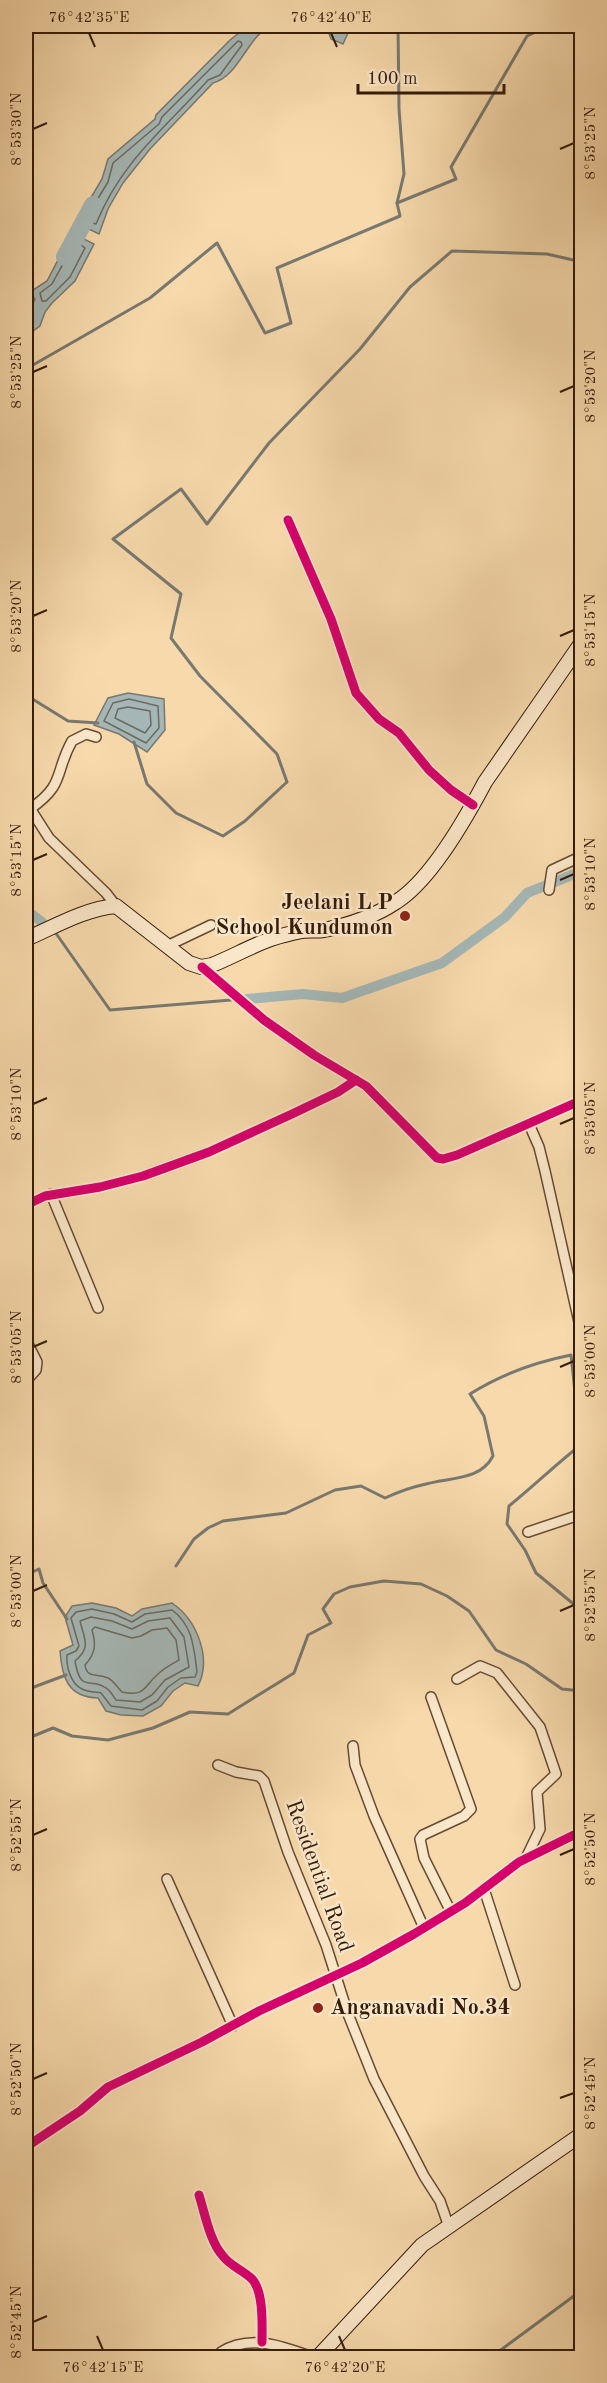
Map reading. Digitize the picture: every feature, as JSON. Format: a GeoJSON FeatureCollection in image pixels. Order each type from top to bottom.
{"type":"FeatureCollection","features":[{"type":"Feature","properties":{"kind":"main road"},"geometry":{"type":"LineString","coordinates":[[26,939],[81,915],[116,906],[189,963],[202,967],[212,965],[270,939],[355,922],[398,901],[417,884],[582,642]]}},
{"type":"Feature","properties":{"kind":"main road"},"geometry":{"type":"LineString","coordinates":[[316,2358],[422,2246],[582,2134]]}},
{"type":"Feature","properties":{"kind":"street"},"geometry":{"type":"LineString","coordinates":[[288,520],[331,619],[356,693],[379,719],[399,733],[429,770],[451,790],[473,805]]}},
{"type":"Feature","properties":{"kind":"street"},"geometry":{"type":"LineString","coordinates":[[96,737],[86,734],[72,741],[55,787],[44,799],[28,806],[49,838],[106,893],[116,906]]}},
{"type":"Feature","properties":{"kind":"street"},"geometry":{"type":"LineString","coordinates":[[549,890],[552,870],[582,856]]}},
{"type":"Feature","properties":{"kind":"street"},"geometry":{"type":"LineString","coordinates":[[167,946],[211,925]]}},
{"type":"Feature","properties":{"kind":"street"},"geometry":{"type":"LineString","coordinates":[[202,967],[264,1020],[314,1055],[366,1086],[437,1158],[443,1159],[457,1155],[582,1100]]}},
{"type":"Feature","properties":{"kind":"street"},"geometry":{"type":"LineString","coordinates":[[26,1205],[51,1194],[100,1187],[143,1176],[173,1163],[187,1160],[292,1114],[338,1092],[356,1080]]}},
{"type":"Feature","properties":{"kind":"street"},"geometry":{"type":"LineString","coordinates":[[529,1124],[539,1147],[579,1322],[582,1322]]}},
{"type":"Feature","properties":{"kind":"street"},"geometry":{"type":"LineString","coordinates":[[51,1194],[98,1308]]}},
{"type":"Feature","properties":{"kind":"street"},"geometry":{"type":"LineString","coordinates":[[26,1340],[37,1362],[36,1370],[26,1381]]}},
{"type":"Feature","properties":{"kind":"street"},"geometry":{"type":"LineString","coordinates":[[528,1532],[582,1514]]}},
{"type":"Feature","properties":{"kind":"street"},"geometry":{"type":"LineString","coordinates":[[457,1678],[480,1666],[497,1673],[540,1727],[556,1774],[537,1792],[540,1829],[526,1858]]}},
{"type":"Feature","properties":{"kind":"street"},"geometry":{"type":"LineString","coordinates":[[431,1697],[471,1809],[464,1816],[423,1835],[420,1839],[424,1858],[451,1912]]}},
{"type":"Feature","properties":{"kind":"street"},"geometry":{"type":"LineString","coordinates":[[353,1746],[355,1766],[374,1816],[424,1928]]}},
{"type":"Feature","properties":{"kind":"street","name":"Residential Road"},"geometry":{"type":"LineString","coordinates":[[218,1765],[236,1772],[260,1776],[264,1781],[288,1852],[326,1945],[335,1976],[374,2079],[424,2176],[440,2201],[449,2227]]}},
{"type":"Feature","properties":{"kind":"street"},"geometry":{"type":"LineString","coordinates":[[26,2147],[80,2111],[108,2087],[335,1976],[424,1928],[451,1912],[526,1858],[582,1831]]}},
{"type":"Feature","properties":{"kind":"street"},"geometry":{"type":"LineString","coordinates":[[167,1879],[233,2026]]}},
{"type":"Feature","properties":{"kind":"street"},"geometry":{"type":"LineString","coordinates":[[484,1889],[515,1986]]}},
{"type":"Feature","properties":{"kind":"street"},"geometry":{"type":"LineString","coordinates":[[199,2195],[214,2242],[223,2257],[250,2277],[259,2292],[262,2342]]}},
{"type":"Feature","properties":{"kind":"street"},"geometry":{"type":"LineString","coordinates":[[221,2358],[221,2352],[238,2344],[262,2342],[316,2358]]}},
{"type":"Feature","properties":{"kind":"water"},"geometry":{"type":"Polygon","coordinates":[[[248,26],[270,26],[255,39],[230,73],[213,83],[150,149],[123,183],[108,209],[99,234],[76,223],[102,179],[108,159],[155,119],[156,115],[230,40],[248,26]]]}},
{"type":"Feature","properties":{"kind":"water"},"geometry":{"type":"Polygon","coordinates":[[[322,26],[360,26],[348,33],[343,44],[331,39],[327,28],[322,26]]]}},
{"type":"Feature","properties":{"kind":"water"},"geometry":{"type":"Polygon","coordinates":[[[72,233],[94,244],[75,281],[45,312],[40,326],[26,336],[26,311],[35,299],[30,292],[47,281],[72,233]]]}},
{"type":"Feature","properties":{"kind":"water"},"geometry":{"type":"Polygon","coordinates":[[[128,693],[164,699],[165,730],[147,752],[119,734],[94,725],[108,698],[128,693]]]}},
{"type":"Feature","properties":{"kind":"water"},"geometry":{"type":"Polygon","coordinates":[[[92,1603],[116,1608],[132,1616],[142,1609],[172,1603],[181,1610],[195,1629],[203,1652],[202,1675],[198,1686],[185,1683],[173,1691],[161,1706],[143,1716],[121,1715],[106,1711],[98,1698],[88,1697],[73,1690],[65,1677],[61,1661],[60,1651],[73,1645],[65,1617],[72,1606],[92,1603]]]}},
{"type":"Feature","properties":{"kind":"waterway"},"geometry":{"type":"LineString","coordinates":[[397,203],[404,174],[399,109],[398,26]]}},
{"type":"Feature","properties":{"kind":"waterway"},"geometry":{"type":"LineString","coordinates":[[26,369],[150,298],[217,243],[265,333],[291,323],[277,268],[400,216],[397,203],[456,179],[451,167],[527,36],[549,26]]}},
{"type":"Feature","properties":{"kind":"waterway"},"geometry":{"type":"LineString","coordinates":[[65,257],[93,205]]}},
{"type":"Feature","properties":{"kind":"waterway"},"geometry":{"type":"LineString","coordinates":[[134,742],[147,784],[176,813],[223,836],[245,821],[287,782],[277,754],[200,676],[171,638],[181,594],[113,539],[181,489],[207,524],[269,443],[360,349],[410,287],[452,251],[547,254],[582,262]]}},
{"type":"Feature","properties":{"kind":"waterway"},"geometry":{"type":"LineString","coordinates":[[26,695],[68,721],[98,723]]}},
{"type":"Feature","properties":{"kind":"waterway"},"geometry":{"type":"LineString","coordinates":[[247,999],[303,994],[342,998],[442,963],[505,917],[527,893],[582,871]]}},
{"type":"Feature","properties":{"kind":"waterway"},"geometry":{"type":"LineString","coordinates":[[26,910],[42,922]]}},
{"type":"Feature","properties":{"kind":"waterway"},"geometry":{"type":"LineString","coordinates":[[55,932],[110,1010],[231,1000]]}},
{"type":"Feature","properties":{"kind":"waterway"},"geometry":{"type":"LineString","coordinates":[[176,1566],[194,1539],[208,1528],[223,1521],[286,1513],[335,1490],[361,1486],[385,1498],[416,1487],[464,1477],[480,1470],[493,1456],[484,1416],[470,1394],[519,1370],[571,1355],[576,1401],[582,1419]]}},
{"type":"Feature","properties":{"kind":"waterway"},"geometry":{"type":"LineString","coordinates":[[582,1444],[509,1506],[507,1524],[525,1550],[536,1573],[582,1611]]}},
{"type":"Feature","properties":{"kind":"waterway"},"geometry":{"type":"LineString","coordinates":[[26,1575],[39,1569],[43,1583],[67,1619]]}},
{"type":"Feature","properties":{"kind":"waterway"},"geometry":{"type":"LineString","coordinates":[[26,1739],[53,1728],[72,1736],[108,1740],[153,1728],[190,1712],[228,1714],[294,1673],[308,1635],[331,1623],[323,1609],[334,1594],[350,1587],[384,1581],[421,1584],[447,1596],[469,1611],[496,1650],[526,1664],[562,1689],[582,1691]]}},
{"type":"Feature","properties":{"kind":"waterway"},"geometry":{"type":"LineString","coordinates":[[26,1690],[66,1675]]}},
{"type":"Feature","properties":{"kind":"waterway"},"geometry":{"type":"LineString","coordinates":[[490,2358],[582,2290]]}},
{"type":"Feature","properties":{"kind":"cycle path"},"geometry":{"type":"LineString","coordinates":[[288,520],[331,619],[356,693],[379,719],[399,733],[429,770],[451,790],[473,805]]}},
{"type":"Feature","properties":{"kind":"cycle path"},"geometry":{"type":"LineString","coordinates":[[202,967],[264,1020],[314,1055],[366,1086],[437,1158],[443,1159],[457,1155],[582,1100]]}},
{"type":"Feature","properties":{"kind":"cycle path"},"geometry":{"type":"LineString","coordinates":[[26,1205],[45,1196],[100,1187],[143,1176],[209,1152],[338,1092],[356,1080]]}},
{"type":"Feature","properties":{"kind":"cycle path"},"geometry":{"type":"LineString","coordinates":[[26,2147],[80,2111],[108,2087],[202,2042],[259,2011],[362,1963],[465,1903],[519,1862],[582,1831]]}},
{"type":"Feature","properties":{"kind":"cycle path"},"geometry":{"type":"LineString","coordinates":[[199,2195],[208,2227],[218,2250],[256,2285],[262,2309],[262,2342]]}},
{"type":"Feature","properties":{"kind":"place","name":"Jeelani L P School Kundumon"},"geometry":{"type":"Point","coordinates":[405,916]}},
{"type":"Feature","properties":{"kind":"place","name":"Anganavadi No.34"},"geometry":{"type":"Point","coordinates":[318,2008]}}]}
